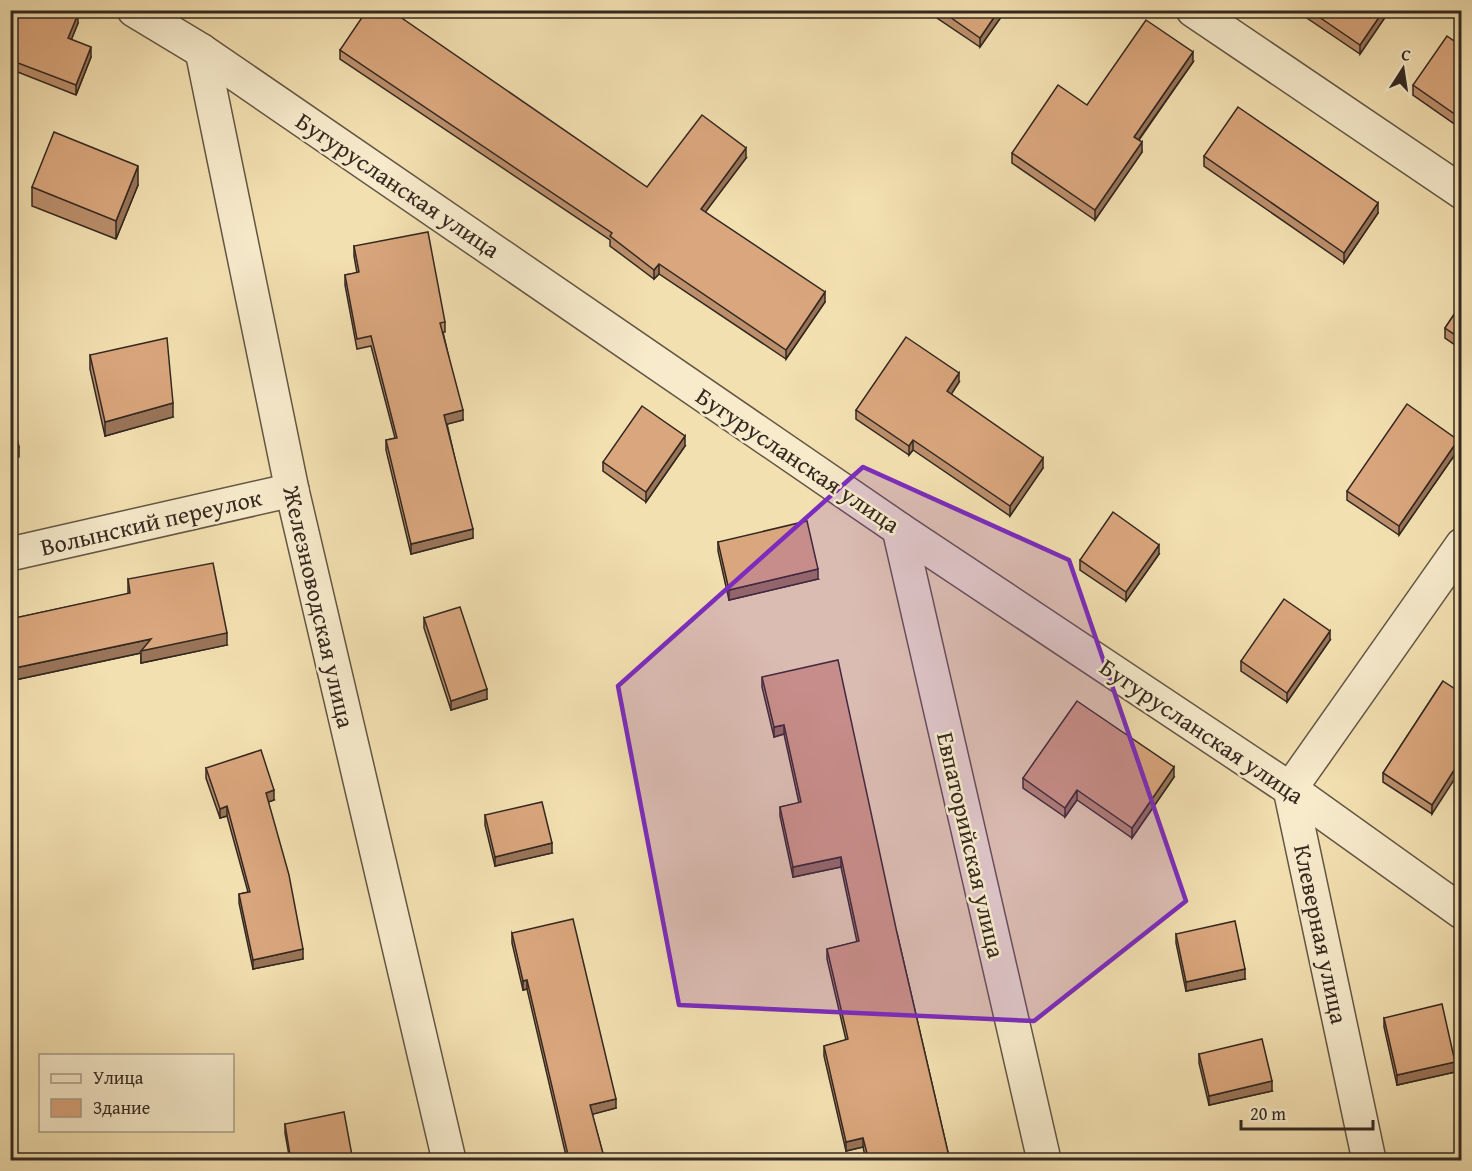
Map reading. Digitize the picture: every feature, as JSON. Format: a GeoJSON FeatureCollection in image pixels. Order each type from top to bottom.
{"type":"FeatureCollection","features":[{"type":"Feature","properties":{"kind":"street","name":"Бугурусланская улица"},"geometry":{"type":"LineString","coordinates":[[134,10],[202,51],[898,529],[1290,789],[1461,912]]}},
{"type":"Feature","properties":{"kind":"street"},"geometry":{"type":"LineString","coordinates":[[1193,10],[1461,192]]}},
{"type":"Feature","properties":{"kind":"street","name":"Железноводская улица"},"geometry":{"type":"LineString","coordinates":[[202,51],[292,490],[449,1161]]}},
{"type":"Feature","properties":{"kind":"street","name":"Волынский переулок"},"geometry":{"type":"LineString","coordinates":[[10,554],[292,490]]}},
{"type":"Feature","properties":{"kind":"street","name":"Евпаторийская улица"},"geometry":{"type":"LineString","coordinates":[[898,529],[1044,1161]]}},
{"type":"Feature","properties":{"kind":"street"},"geometry":{"type":"LineString","coordinates":[[1290,789],[1461,544]]}},
{"type":"Feature","properties":{"kind":"street","name":"Клеверная улица"},"geometry":{"type":"LineString","coordinates":[[1290,789],[1369,1161]]}},
{"type":"Feature","properties":{"kind":"highlighted area"},"geometry":{"type":"Polygon","coordinates":[[[863,467],[1069,560],[1186,901],[1034,1021],[679,1005],[618,686],[863,467]]]}},
{"type":"Feature","properties":{"kind":"building"},"geometry":{"type":"Polygon","coordinates":[[[21,10],[70,10],[78,14],[68,38],[91,47],[76,85],[10,60],[10,39],[21,10]]]}},
{"type":"Feature","properties":{"kind":"building"},"geometry":{"type":"Polygon","coordinates":[[[367,10],[390,10],[647,187],[702,115],[746,148],[701,209],[825,292],[786,350],[659,264],[654,270],[610,236],[612,233],[340,50],[367,10]]]}},
{"type":"Feature","properties":{"kind":"building"},"geometry":{"type":"Polygon","coordinates":[[[940,10],[999,10],[980,38],[940,10]]]}},
{"type":"Feature","properties":{"kind":"building"},"geometry":{"type":"Polygon","coordinates":[[[1309,10],[1384,10],[1360,45],[1309,10]]]}},
{"type":"Feature","properties":{"kind":"building"},"geometry":{"type":"Polygon","coordinates":[[[1146,20],[1193,52],[1134,137],[1142,142],[1095,210],[1012,153],[1058,85],[1087,105],[1146,20]]]}},
{"type":"Feature","properties":{"kind":"building"},"geometry":{"type":"Polygon","coordinates":[[[1447,36],[1461,46],[1461,107],[1456,115],[1413,85],[1447,36]]]}},
{"type":"Feature","properties":{"kind":"building"},"geometry":{"type":"Polygon","coordinates":[[[1238,107],[1378,203],[1344,253],[1204,156],[1238,107]]]}},
{"type":"Feature","properties":{"kind":"building"},"geometry":{"type":"Polygon","coordinates":[[[54,132],[138,166],[116,221],[32,187],[54,132]]]}},
{"type":"Feature","properties":{"kind":"building"},"geometry":{"type":"Polygon","coordinates":[[[428,232],[445,322],[440,323],[463,410],[444,415],[473,529],[411,544],[386,440],[397,438],[371,336],[357,339],[345,275],[359,272],[354,246],[428,232]]]}},
{"type":"Feature","properties":{"kind":"building"},"geometry":{"type":"Polygon","coordinates":[[[1461,304],[1461,339],[1445,328],[1461,304]]]}},
{"type":"Feature","properties":{"kind":"building"},"geometry":{"type":"Polygon","coordinates":[[[906,337],[959,373],[947,391],[1043,458],[1010,506],[913,440],[909,446],[856,410],[906,337]]]}},
{"type":"Feature","properties":{"kind":"building"},"geometry":{"type":"Polygon","coordinates":[[[167,338],[173,403],[105,422],[90,355],[167,338]]]}},
{"type":"Feature","properties":{"kind":"building"},"geometry":{"type":"Polygon","coordinates":[[[1407,404],[1458,440],[1399,526],[1347,491],[1407,404]]]}},
{"type":"Feature","properties":{"kind":"building"},"geometry":{"type":"Polygon","coordinates":[[[642,406],[685,436],[646,492],[603,462],[642,406]]]}},
{"type":"Feature","properties":{"kind":"building"},"geometry":{"type":"Polygon","coordinates":[[[10,407],[19,447],[10,449],[10,407]]]}},
{"type":"Feature","properties":{"kind":"building"},"geometry":{"type":"Polygon","coordinates":[[[1113,512],[1159,545],[1126,592],[1080,560],[1113,512]]]}},
{"type":"Feature","properties":{"kind":"building"},"geometry":{"type":"Polygon","coordinates":[[[807,521],[818,569],[729,590],[718,542],[807,521]]]}},
{"type":"Feature","properties":{"kind":"building"},"geometry":{"type":"Polygon","coordinates":[[[213,563],[227,633],[141,651],[151,639],[10,669],[10,619],[130,593],[128,579],[213,563]]]}},
{"type":"Feature","properties":{"kind":"building"},"geometry":{"type":"Polygon","coordinates":[[[1284,599],[1330,631],[1287,693],[1241,661],[1284,599]]]}},
{"type":"Feature","properties":{"kind":"building"},"geometry":{"type":"Polygon","coordinates":[[[460,607],[487,689],[451,701],[424,618],[460,607]]]}},
{"type":"Feature","properties":{"kind":"building"},"geometry":{"type":"Polygon","coordinates":[[[838,660],[897,933],[950,1161],[869,1161],[863,1138],[846,1142],[824,1046],[848,1039],[827,949],[859,941],[841,857],[793,867],[780,807],[801,802],[784,725],[774,727],[762,677],[838,660]]]}},
{"type":"Feature","properties":{"kind":"building"},"geometry":{"type":"Polygon","coordinates":[[[1443,681],[1461,693],[1461,759],[1432,805],[1383,773],[1443,681]]]}},
{"type":"Feature","properties":{"kind":"building"},"geometry":{"type":"Polygon","coordinates":[[[1077,701],[1174,767],[1132,828],[1077,790],[1065,808],[1023,778],[1077,701]]]}},
{"type":"Feature","properties":{"kind":"building"},"geometry":{"type":"Polygon","coordinates":[[[261,750],[274,790],[266,793],[289,875],[303,949],[253,960],[239,894],[250,892],[227,806],[220,809],[206,768],[261,750]]]}},
{"type":"Feature","properties":{"kind":"building"},"geometry":{"type":"Polygon","coordinates":[[[542,802],[552,843],[495,857],[485,815],[542,802]]]}},
{"type":"Feature","properties":{"kind":"building"},"geometry":{"type":"Polygon","coordinates":[[[573,919],[616,1099],[590,1105],[605,1161],[565,1161],[569,1159],[527,980],[523,981],[512,933],[573,919]]]}},
{"type":"Feature","properties":{"kind":"building"},"geometry":{"type":"Polygon","coordinates":[[[1235,921],[1245,969],[1186,982],[1176,934],[1235,921]]]}},
{"type":"Feature","properties":{"kind":"building"},"geometry":{"type":"Polygon","coordinates":[[[1442,1004],[1455,1062],[1397,1075],[1384,1018],[1442,1004]]]}},
{"type":"Feature","properties":{"kind":"building"},"geometry":{"type":"Polygon","coordinates":[[[1262,1039],[1272,1081],[1209,1096],[1199,1054],[1262,1039]]]}},
{"type":"Feature","properties":{"kind":"building"},"geometry":{"type":"Polygon","coordinates":[[[344,1112],[353,1161],[291,1161],[285,1124],[344,1112]]]}},
{"type":"Feature","properties":{"kind":"building"},"geometry":{"type":"Polygon","coordinates":[[[1461,1156],[1461,1161],[1444,1161],[1461,1156]]]}}]}
